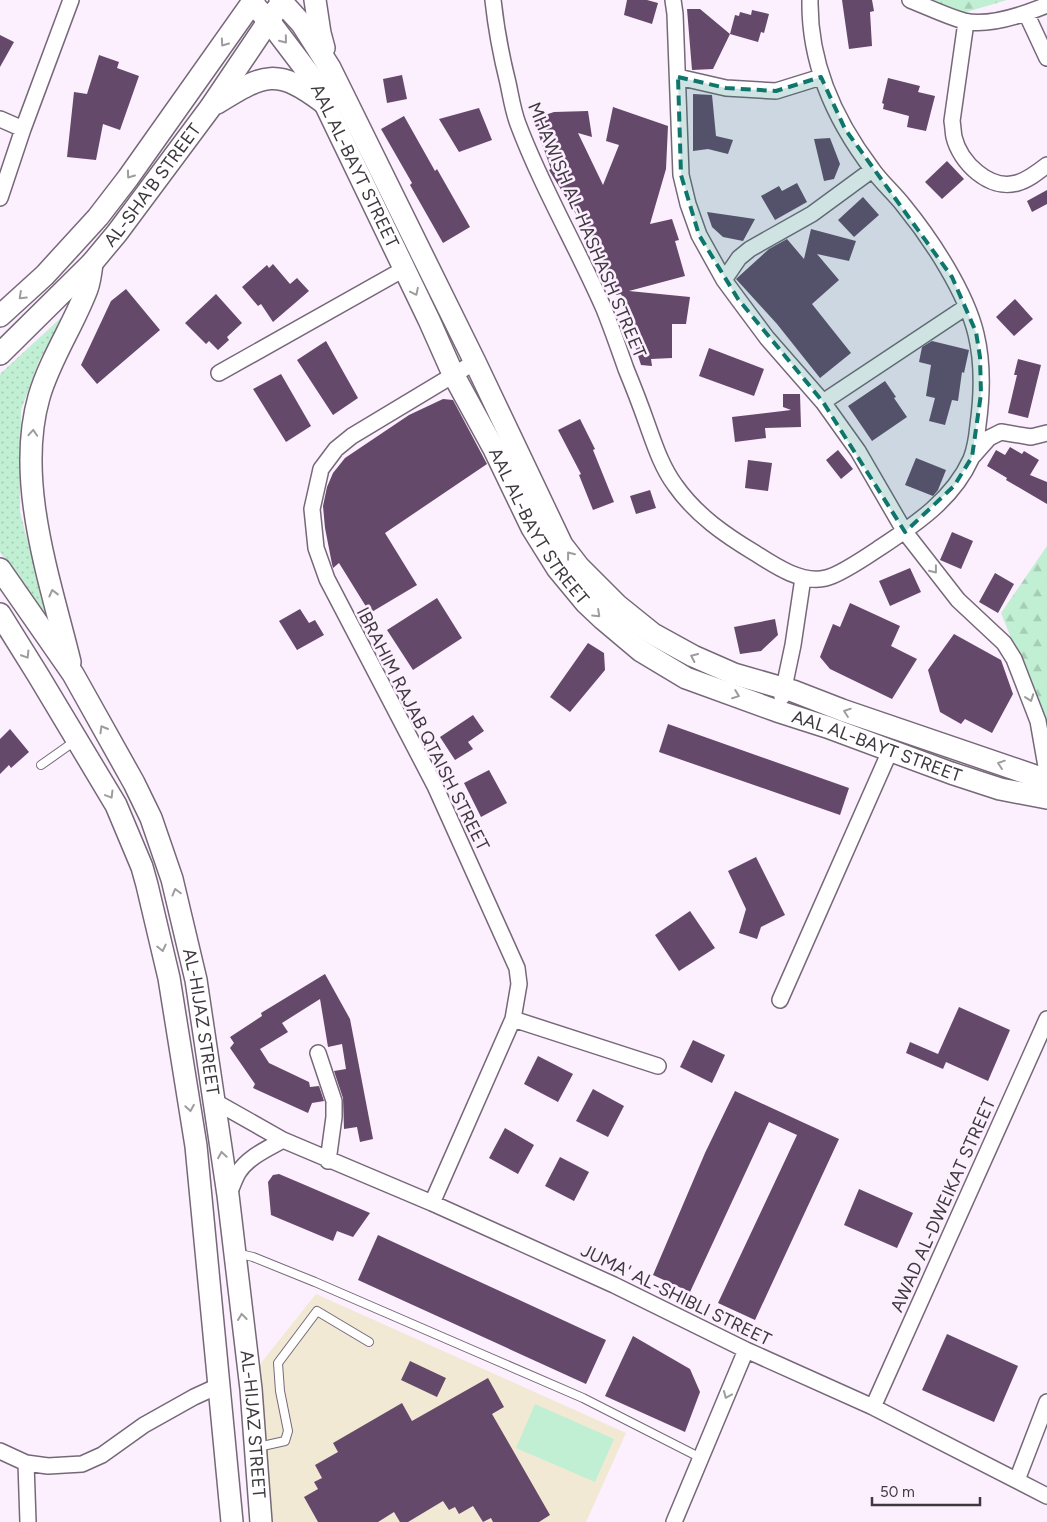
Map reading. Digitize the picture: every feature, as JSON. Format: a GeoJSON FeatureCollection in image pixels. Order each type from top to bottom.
{"type":"FeatureCollection","features":[{"type":"Feature","properties":{"kind":"main road"},"geometry":{"type":"LineString","coordinates":[[315,0],[320,33],[330,68]]}},
{"type":"Feature","properties":{"kind":"main road","name":"AAL AL-BAYT STREET"},"geometry":{"type":"LineString","coordinates":[[281,1],[302,24],[330,68],[475,362],[562,545],[579,567],[617,605],[653,634],[693,656],[734,674],[784,689],[1047,780]]}},
{"type":"Feature","properties":{"kind":"main road","name":"AL-SHA'B STREET"},"geometry":{"type":"LineString","coordinates":[[0,354],[92,263],[144,198],[210,108],[281,1]]}},
{"type":"Feature","properties":{"kind":"main road","name":"AAL AL-BAYT STREET"},"geometry":{"type":"LineString","coordinates":[[253,2],[313,79],[328,106],[453,374],[494,449],[532,528],[556,568],[586,603],[622,636],[686,678],[1000,789],[1047,798]]}},
{"type":"Feature","properties":{"kind":"main road","name":"AL-SHA'B STREET"},"geometry":{"type":"LineString","coordinates":[[0,316],[45,275],[98,217],[128,178],[253,2]]}},
{"type":"Feature","properties":{"kind":"main road"},"geometry":{"type":"LineString","coordinates":[[210,108],[247,84],[275,78],[300,86],[328,106]]}},
{"type":"Feature","properties":{"kind":"main road"},"geometry":{"type":"LineString","coordinates":[[73,674],[38,529],[32,485],[32,446],[34,419],[39,397],[87,288],[92,263]]}},
{"type":"Feature","properties":{"kind":"main road","name":"AL-HIJAZ STREET"},"geometry":{"type":"LineString","coordinates":[[0,569],[73,674],[134,783],[163,849],[181,913],[196,980],[228,1195],[251,1389],[261,1522]]}},
{"type":"Feature","properties":{"kind":"main road","name":"AL-HIJAZ STREET"},"geometry":{"type":"LineString","coordinates":[[0,614],[116,805],[142,867],[169,978],[196,1146],[232,1522]]}},
{"type":"Feature","properties":{"kind":"street"},"geometry":{"type":"LineString","coordinates":[[0,198],[70,0]]}},
{"type":"Feature","properties":{"kind":"street","name":"MHAWISH AL-HASHASH STREET"},"geometry":{"type":"LineString","coordinates":[[493,0],[497,36],[516,120],[541,180],[605,312],[653,442],[670,478],[693,507],[731,539],[769,562],[803,578],[826,578],[864,558],[919,522],[954,486],[972,457],[978,426],[981,394],[980,357],[976,332],[952,278],[905,207],[872,170],[845,129],[815,58],[810,21],[810,0]]}},
{"type":"Feature","properties":{"kind":"street"},"geometry":{"type":"LineString","coordinates":[[673,0],[681,175],[688,204],[699,235],[724,280],[767,338],[823,402],[858,451],[904,532],[958,600],[1004,643],[1014,659],[1038,721],[1047,772]]}},
{"type":"Feature","properties":{"kind":"street"},"geometry":{"type":"LineString","coordinates":[[910,0],[966,22],[994,21],[1026,13],[1047,5]]}},
{"type":"Feature","properties":{"kind":"street"},"geometry":{"type":"LineString","coordinates":[[1026,13],[1047,58]]}},
{"type":"Feature","properties":{"kind":"street"},"geometry":{"type":"LineString","coordinates":[[966,22],[952,121],[956,144],[965,159],[978,174],[993,183],[1017,183],[1033,176],[1047,165]]}},
{"type":"Feature","properties":{"kind":"street"},"geometry":{"type":"LineString","coordinates":[[678,77],[726,88],[776,91],[821,76]]}},
{"type":"Feature","properties":{"kind":"street"},"geometry":{"type":"LineString","coordinates":[[0,120],[23,129]]}},
{"type":"Feature","properties":{"kind":"street"},"geometry":{"type":"LineString","coordinates":[[724,280],[739,258],[812,214],[872,170]]}},
{"type":"Feature","properties":{"kind":"street"},"geometry":{"type":"LineString","coordinates":[[219,373],[404,269]]}},
{"type":"Feature","properties":{"kind":"street"},"geometry":{"type":"LineString","coordinates":[[823,402],[966,307]]}},
{"type":"Feature","properties":{"kind":"street","name":"IBRAHIM RAJAB QTAISH STREET"},"geometry":{"type":"LineString","coordinates":[[432,1203],[513,1019],[519,984],[517,968],[435,786],[327,579],[316,548],[312,509],[321,469],[336,449],[352,436],[475,362]]}},
{"type":"Feature","properties":{"kind":"street"},"geometry":{"type":"LineString","coordinates":[[972,457],[989,438],[1001,432],[1031,438],[1047,433]]}},
{"type":"Feature","properties":{"kind":"street"},"geometry":{"type":"LineString","coordinates":[[777,711],[784,689],[803,578]]}},
{"type":"Feature","properties":{"kind":"street"},"geometry":{"type":"LineString","coordinates":[[780,1000],[890,751]]}},
{"type":"Feature","properties":{"kind":"street"},"geometry":{"type":"LineString","coordinates":[[513,1019],[658,1066]]}},
{"type":"Feature","properties":{"kind":"street","name":"AWAD AL-DWEIKAT STREET"},"geometry":{"type":"LineString","coordinates":[[873,1408],[1047,1019]]}},
{"type":"Feature","properties":{"kind":"street"},"geometry":{"type":"LineString","coordinates":[[318,1053],[334,1101],[334,1117],[328,1161]]}},
{"type":"Feature","properties":{"kind":"street","name":"JUMA' AL-SHIBLI STREET"},"geometry":{"type":"LineString","coordinates":[[214,1101],[283,1140],[328,1161],[432,1203],[614,1285],[746,1350],[873,1408],[1047,1496]]}},
{"type":"Feature","properties":{"kind":"street"},"geometry":{"type":"LineString","coordinates":[[228,1195],[243,1167],[254,1156],[283,1140]]}},
{"type":"Feature","properties":{"kind":"street"},"geometry":{"type":"LineString","coordinates":[[674,1522],[746,1350]]}},
{"type":"Feature","properties":{"kind":"street"},"geometry":{"type":"LineString","coordinates":[[0,1451],[26,1462],[48,1466],[82,1464],[102,1455],[144,1424],[218,1386]]}},
{"type":"Feature","properties":{"kind":"street"},"geometry":{"type":"LineString","coordinates":[[1018,1480],[1047,1402]]}},
{"type":"Feature","properties":{"kind":"street"},"geometry":{"type":"LineString","coordinates":[[26,1462],[28,1522]]}},
{"type":"Feature","properties":{"kind":"lane"},"geometry":{"type":"LineString","coordinates":[[41,766],[77,740]]}},
{"type":"Feature","properties":{"kind":"lane"},"geometry":{"type":"LineString","coordinates":[[234,1253],[253,1257],[315,1282],[583,1398],[701,1458]]}},
{"type":"Feature","properties":{"kind":"lane"},"geometry":{"type":"LineString","coordinates":[[256,1447],[285,1441],[288,1431],[280,1391],[278,1362],[317,1311],[369,1342]]}},
{"type":"Feature","properties":{"kind":"highlighted area"},"geometry":{"type":"Polygon","coordinates":[[[678,77],[726,88],[776,91],[821,77],[845,129],[952,277],[976,332],[980,357],[981,394],[972,457],[954,486],[905,532],[823,402],[738,299],[699,235],[681,175],[678,77]]]}},
{"type":"Feature","properties":{"kind":"shaded area"},"geometry":{"type":"Polygon","coordinates":[[[316,1294],[626,1433],[586,1522],[267,1522],[257,1368],[316,1294]]]}},
{"type":"Feature","properties":{"kind":"green space"},"geometry":{"type":"Polygon","coordinates":[[[932,0],[1007,0],[963,13],[932,0]]]}},
{"type":"Feature","properties":{"kind":"green space"},"geometry":{"type":"Polygon","coordinates":[[[64,315],[39,361],[21,410],[20,512],[50,627],[0,552],[0,374],[64,315]]]}},
{"type":"Feature","properties":{"kind":"green space"},"geometry":{"type":"Polygon","coordinates":[[[1047,546],[1047,727],[1001,613],[1047,546]]]}},
{"type":"Feature","properties":{"kind":"green space"},"geometry":{"type":"Polygon","coordinates":[[[535,1404],[614,1439],[595,1482],[516,1448],[535,1404]]]}},
{"type":"Feature","properties":{"kind":"building"},"geometry":{"type":"Polygon","coordinates":[[[627,0],[647,0],[658,3],[652,24],[624,15],[627,0]]]}},
{"type":"Feature","properties":{"kind":"building"},"geometry":{"type":"Polygon","coordinates":[[[842,0],[872,0],[874,11],[870,12],[872,46],[849,49],[842,0]]]}},
{"type":"Feature","properties":{"kind":"building"},"geometry":{"type":"Polygon","coordinates":[[[687,9],[700,9],[730,34],[713,69],[692,70],[687,9]]]}},
{"type":"Feature","properties":{"kind":"building"},"geometry":{"type":"Polygon","coordinates":[[[752,10],[769,14],[764,33],[761,32],[758,42],[730,34],[735,15],[739,16],[740,12],[751,15],[752,10]]]}},
{"type":"Feature","properties":{"kind":"building"},"geometry":{"type":"Polygon","coordinates":[[[0,35],[14,42],[0,67],[0,35]]]}},
{"type":"Feature","properties":{"kind":"building"},"geometry":{"type":"Polygon","coordinates":[[[99,55],[119,62],[117,68],[139,76],[120,130],[103,124],[96,160],[67,157],[74,92],[87,94],[99,55]]]}},
{"type":"Feature","properties":{"kind":"building"},"geometry":{"type":"Polygon","coordinates":[[[402,75],[407,99],[387,103],[383,79],[402,75]]]}},
{"type":"Feature","properties":{"kind":"building"},"geometry":{"type":"Polygon","coordinates":[[[888,78],[920,86],[918,92],[935,96],[926,131],[907,127],[909,116],[883,109],[884,104],[882,103],[888,78]]]}},
{"type":"Feature","properties":{"kind":"building"},"geometry":{"type":"Polygon","coordinates":[[[693,94],[712,95],[716,136],[733,140],[728,154],[708,149],[693,151],[693,94]]]}},
{"type":"Feature","properties":{"kind":"building"},"geometry":{"type":"Polygon","coordinates":[[[613,107],[668,126],[666,169],[650,224],[672,219],[679,240],[675,241],[685,276],[629,291],[690,297],[686,324],[672,324],[672,358],[651,359],[652,366],[641,365],[630,331],[634,330],[621,294],[616,295],[604,263],[592,240],[549,170],[551,169],[533,119],[554,112],[588,111],[592,137],[578,133],[603,185],[619,145],[606,141],[613,107]]]}},
{"type":"Feature","properties":{"kind":"building"},"geometry":{"type":"Polygon","coordinates":[[[479,108],[492,140],[459,152],[439,119],[479,108]]]}},
{"type":"Feature","properties":{"kind":"building"},"geometry":{"type":"Polygon","coordinates":[[[404,116],[470,227],[443,243],[381,129],[404,116]]]}},
{"type":"Feature","properties":{"kind":"building"},"geometry":{"type":"Polygon","coordinates":[[[830,138],[840,164],[834,179],[824,181],[814,139],[830,138]]]}},
{"type":"Feature","properties":{"kind":"building"},"geometry":{"type":"Polygon","coordinates":[[[947,161],[964,179],[942,199],[925,182],[947,161]]]}},
{"type":"Feature","properties":{"kind":"building"},"geometry":{"type":"Polygon","coordinates":[[[797,183],[807,202],[775,220],[761,196],[779,186],[782,191],[797,183]]]}},
{"type":"Feature","properties":{"kind":"building"},"geometry":{"type":"Polygon","coordinates":[[[1047,190],[1047,204],[1032,212],[1027,201],[1047,190]]]}},
{"type":"Feature","properties":{"kind":"building"},"geometry":{"type":"Polygon","coordinates":[[[863,197],[879,215],[854,237],[838,220],[863,197]]]}},
{"type":"Feature","properties":{"kind":"building"},"geometry":{"type":"Polygon","coordinates":[[[707,212],[755,219],[743,241],[723,237],[712,227],[707,212]]]}},
{"type":"Feature","properties":{"kind":"building"},"geometry":{"type":"Polygon","coordinates":[[[811,229],[856,241],[849,261],[817,254],[839,280],[812,304],[851,353],[820,378],[777,324],[736,279],[769,249],[787,239],[804,259],[811,229]]]}},
{"type":"Feature","properties":{"kind":"building"},"geometry":{"type":"Polygon","coordinates":[[[273,264],[290,284],[297,278],[309,291],[273,322],[261,304],[258,306],[242,287],[267,265],[269,268],[273,264]]]}},
{"type":"Feature","properties":{"kind":"building"},"geometry":{"type":"Polygon","coordinates":[[[126,289],[160,330],[97,384],[81,365],[111,301],[126,289]]]}},
{"type":"Feature","properties":{"kind":"building"},"geometry":{"type":"Polygon","coordinates":[[[216,294],[242,323],[227,337],[229,340],[218,350],[209,341],[206,344],[185,323],[216,294]]]}},
{"type":"Feature","properties":{"kind":"building"},"geometry":{"type":"Polygon","coordinates":[[[1015,299],[1033,319],[1014,336],[996,317],[1015,299]]]}},
{"type":"Feature","properties":{"kind":"building"},"geometry":{"type":"Polygon","coordinates":[[[326,341],[358,398],[333,415],[297,360],[326,341]]]}},
{"type":"Feature","properties":{"kind":"building"},"geometry":{"type":"Polygon","coordinates":[[[932,341],[969,350],[964,373],[962,372],[958,401],[952,400],[945,425],[929,421],[935,398],[926,396],[931,365],[919,362],[922,347],[932,341]]]}},
{"type":"Feature","properties":{"kind":"building"},"geometry":{"type":"Polygon","coordinates":[[[709,348],[764,369],[754,396],[699,376],[709,348]]]}},
{"type":"Feature","properties":{"kind":"building"},"geometry":{"type":"Polygon","coordinates":[[[1018,359],[1041,365],[1028,418],[1008,413],[1017,375],[1014,375],[1018,359]]]}},
{"type":"Feature","properties":{"kind":"building"},"geometry":{"type":"Polygon","coordinates":[[[281,374],[311,426],[286,442],[253,389],[281,374]]]}},
{"type":"Feature","properties":{"kind":"building"},"geometry":{"type":"Polygon","coordinates":[[[885,381],[907,417],[872,441],[848,406],[885,381]]]}},
{"type":"Feature","properties":{"kind":"building"},"geometry":{"type":"Polygon","coordinates":[[[783,394],[800,394],[801,427],[765,428],[766,438],[735,442],[732,417],[791,410],[783,407],[783,394]]]}},
{"type":"Feature","properties":{"kind":"building"},"geometry":{"type":"Polygon","coordinates":[[[443,399],[453,400],[487,464],[385,533],[417,585],[370,613],[339,563],[333,568],[325,528],[323,506],[327,487],[333,473],[345,458],[409,415],[443,399]]]}},
{"type":"Feature","properties":{"kind":"building"},"geometry":{"type":"Polygon","coordinates":[[[580,419],[595,449],[593,450],[614,502],[593,510],[579,475],[581,474],[558,430],[580,419]]]}},
{"type":"Feature","properties":{"kind":"building"},"geometry":{"type":"Polygon","coordinates":[[[1010,447],[1022,454],[1024,451],[1039,460],[1030,475],[1047,482],[1047,504],[1006,480],[1007,478],[987,466],[996,450],[1005,455],[1010,447]]]}},
{"type":"Feature","properties":{"kind":"building"},"geometry":{"type":"Polygon","coordinates":[[[838,450],[853,469],[841,479],[826,460],[838,450]]]}},
{"type":"Feature","properties":{"kind":"building"},"geometry":{"type":"Polygon","coordinates":[[[916,458],[946,470],[938,490],[933,496],[905,485],[916,458]]]}},
{"type":"Feature","properties":{"kind":"building"},"geometry":{"type":"Polygon","coordinates":[[[748,460],[772,463],[768,491],[745,488],[748,460]]]}},
{"type":"Feature","properties":{"kind":"building"},"geometry":{"type":"Polygon","coordinates":[[[650,490],[656,508],[636,514],[630,496],[650,490]]]}},
{"type":"Feature","properties":{"kind":"building"},"geometry":{"type":"Polygon","coordinates":[[[952,532],[973,541],[961,569],[940,560],[952,532]]]}},
{"type":"Feature","properties":{"kind":"building"},"geometry":{"type":"Polygon","coordinates":[[[910,568],[921,592],[890,606],[879,581],[910,568]]]}},
{"type":"Feature","properties":{"kind":"building"},"geometry":{"type":"Polygon","coordinates":[[[995,573],[1014,584],[998,613],[979,602],[995,573]]]}},
{"type":"Feature","properties":{"kind":"building"},"geometry":{"type":"Polygon","coordinates":[[[437,598],[462,638],[413,670],[387,630],[437,598]]]}},
{"type":"Feature","properties":{"kind":"building"},"geometry":{"type":"Polygon","coordinates":[[[850,603],[900,626],[891,646],[917,659],[892,699],[830,669],[820,657],[833,624],[840,627],[850,603]]]}},
{"type":"Feature","properties":{"kind":"building"},"geometry":{"type":"Polygon","coordinates":[[[300,609],[309,623],[315,620],[324,635],[297,650],[279,621],[300,609]]]}},
{"type":"Feature","properties":{"kind":"building"},"geometry":{"type":"Polygon","coordinates":[[[775,619],[778,635],[761,651],[740,654],[734,627],[775,619]]]}},
{"type":"Feature","properties":{"kind":"building"},"geometry":{"type":"Polygon","coordinates":[[[954,634],[1001,660],[1013,694],[992,733],[965,719],[961,724],[940,712],[928,670],[954,634]]]}},
{"type":"Feature","properties":{"kind":"building"},"geometry":{"type":"Polygon","coordinates":[[[588,643],[604,653],[605,670],[570,712],[550,697],[588,643]]]}},
{"type":"Feature","properties":{"kind":"building"},"geometry":{"type":"Polygon","coordinates":[[[473,715],[484,731],[468,742],[473,749],[455,760],[440,737],[473,715]]]}},
{"type":"Feature","properties":{"kind":"building"},"geometry":{"type":"Polygon","coordinates":[[[668,724],[849,788],[840,815],[659,752],[668,724]]]}},
{"type":"Feature","properties":{"kind":"building"},"geometry":{"type":"Polygon","coordinates":[[[10,729],[29,752],[11,768],[9,765],[0,774],[0,739],[10,729]]]}},
{"type":"Feature","properties":{"kind":"building"},"geometry":{"type":"Polygon","coordinates":[[[489,770],[507,803],[481,817],[464,783],[489,770]]]}},
{"type":"Feature","properties":{"kind":"building"},"geometry":{"type":"Polygon","coordinates":[[[756,857],[785,915],[761,927],[757,939],[739,933],[746,909],[728,871],[756,857]]]}},
{"type":"Feature","properties":{"kind":"building"},"geometry":{"type":"Polygon","coordinates":[[[690,911],[715,948],[679,971],[655,935],[690,911]]]}},
{"type":"Feature","properties":{"kind":"building"},"geometry":{"type":"Polygon","coordinates":[[[325,974],[350,1019],[373,1139],[360,1142],[357,1127],[344,1129],[343,1098],[334,1071],[346,1069],[342,1044],[328,1047],[320,999],[282,1023],[288,1032],[260,1049],[269,1063],[309,1082],[310,1087],[319,1086],[324,1101],[312,1103],[308,1113],[253,1088],[255,1084],[230,1048],[234,1043],[230,1037],[262,1016],[261,1013],[325,974]]]}},
{"type":"Feature","properties":{"kind":"building"},"geometry":{"type":"Polygon","coordinates":[[[959,1007],[1010,1030],[988,1081],[946,1062],[943,1069],[906,1053],[910,1042],[938,1054],[959,1007]]]}},
{"type":"Feature","properties":{"kind":"building"},"geometry":{"type":"Polygon","coordinates":[[[693,1040],[725,1055],[712,1083],[680,1067],[693,1040]]]}},
{"type":"Feature","properties":{"kind":"building"},"geometry":{"type":"Polygon","coordinates":[[[538,1056],[573,1074],[558,1102],[524,1084],[538,1056]]]}},
{"type":"Feature","properties":{"kind":"building"},"geometry":{"type":"Polygon","coordinates":[[[593,1089],[624,1106],[608,1137],[576,1121],[593,1089]]]}},
{"type":"Feature","properties":{"kind":"building"},"geometry":{"type":"Polygon","coordinates":[[[735,1091],[839,1139],[755,1320],[718,1303],[797,1135],[769,1122],[690,1292],[653,1275],[705,1153],[735,1091]]]}},
{"type":"Feature","properties":{"kind":"building"},"geometry":{"type":"Polygon","coordinates":[[[505,1128],[534,1145],[518,1174],[489,1158],[505,1128]]]}},
{"type":"Feature","properties":{"kind":"building"},"geometry":{"type":"Polygon","coordinates":[[[560,1157],[589,1172],[574,1201],[545,1186],[560,1157]]]}},
{"type":"Feature","properties":{"kind":"building"},"geometry":{"type":"Polygon","coordinates":[[[279,1174],[370,1213],[353,1237],[337,1231],[333,1241],[271,1215],[268,1182],[273,1175],[279,1174]]]}},
{"type":"Feature","properties":{"kind":"building"},"geometry":{"type":"Polygon","coordinates":[[[859,1189],[913,1213],[897,1248],[844,1225],[859,1189]]]}},
{"type":"Feature","properties":{"kind":"building"},"geometry":{"type":"Polygon","coordinates":[[[378,1235],[606,1340],[586,1384],[358,1280],[378,1235]]]}},
{"type":"Feature","properties":{"kind":"building"},"geometry":{"type":"Polygon","coordinates":[[[947,1334],[1018,1366],[994,1422],[922,1390],[947,1334]]]}},
{"type":"Feature","properties":{"kind":"building"},"geometry":{"type":"Polygon","coordinates":[[[633,1336],[690,1369],[700,1392],[685,1432],[605,1396],[633,1336]]]}},
{"type":"Feature","properties":{"kind":"building"},"geometry":{"type":"Polygon","coordinates":[[[410,1361],[446,1378],[437,1397],[401,1380],[410,1361]]]}},
{"type":"Feature","properties":{"kind":"building"},"geometry":{"type":"Polygon","coordinates":[[[488,1378],[504,1407],[492,1414],[550,1515],[539,1522],[493,1522],[491,1518],[483,1522],[473,1506],[459,1514],[455,1507],[449,1510],[443,1501],[408,1522],[400,1522],[394,1512],[378,1522],[318,1522],[304,1497],[318,1489],[314,1482],[322,1478],[315,1465],[338,1452],[333,1443],[402,1403],[412,1421],[488,1378]]]}}]}
